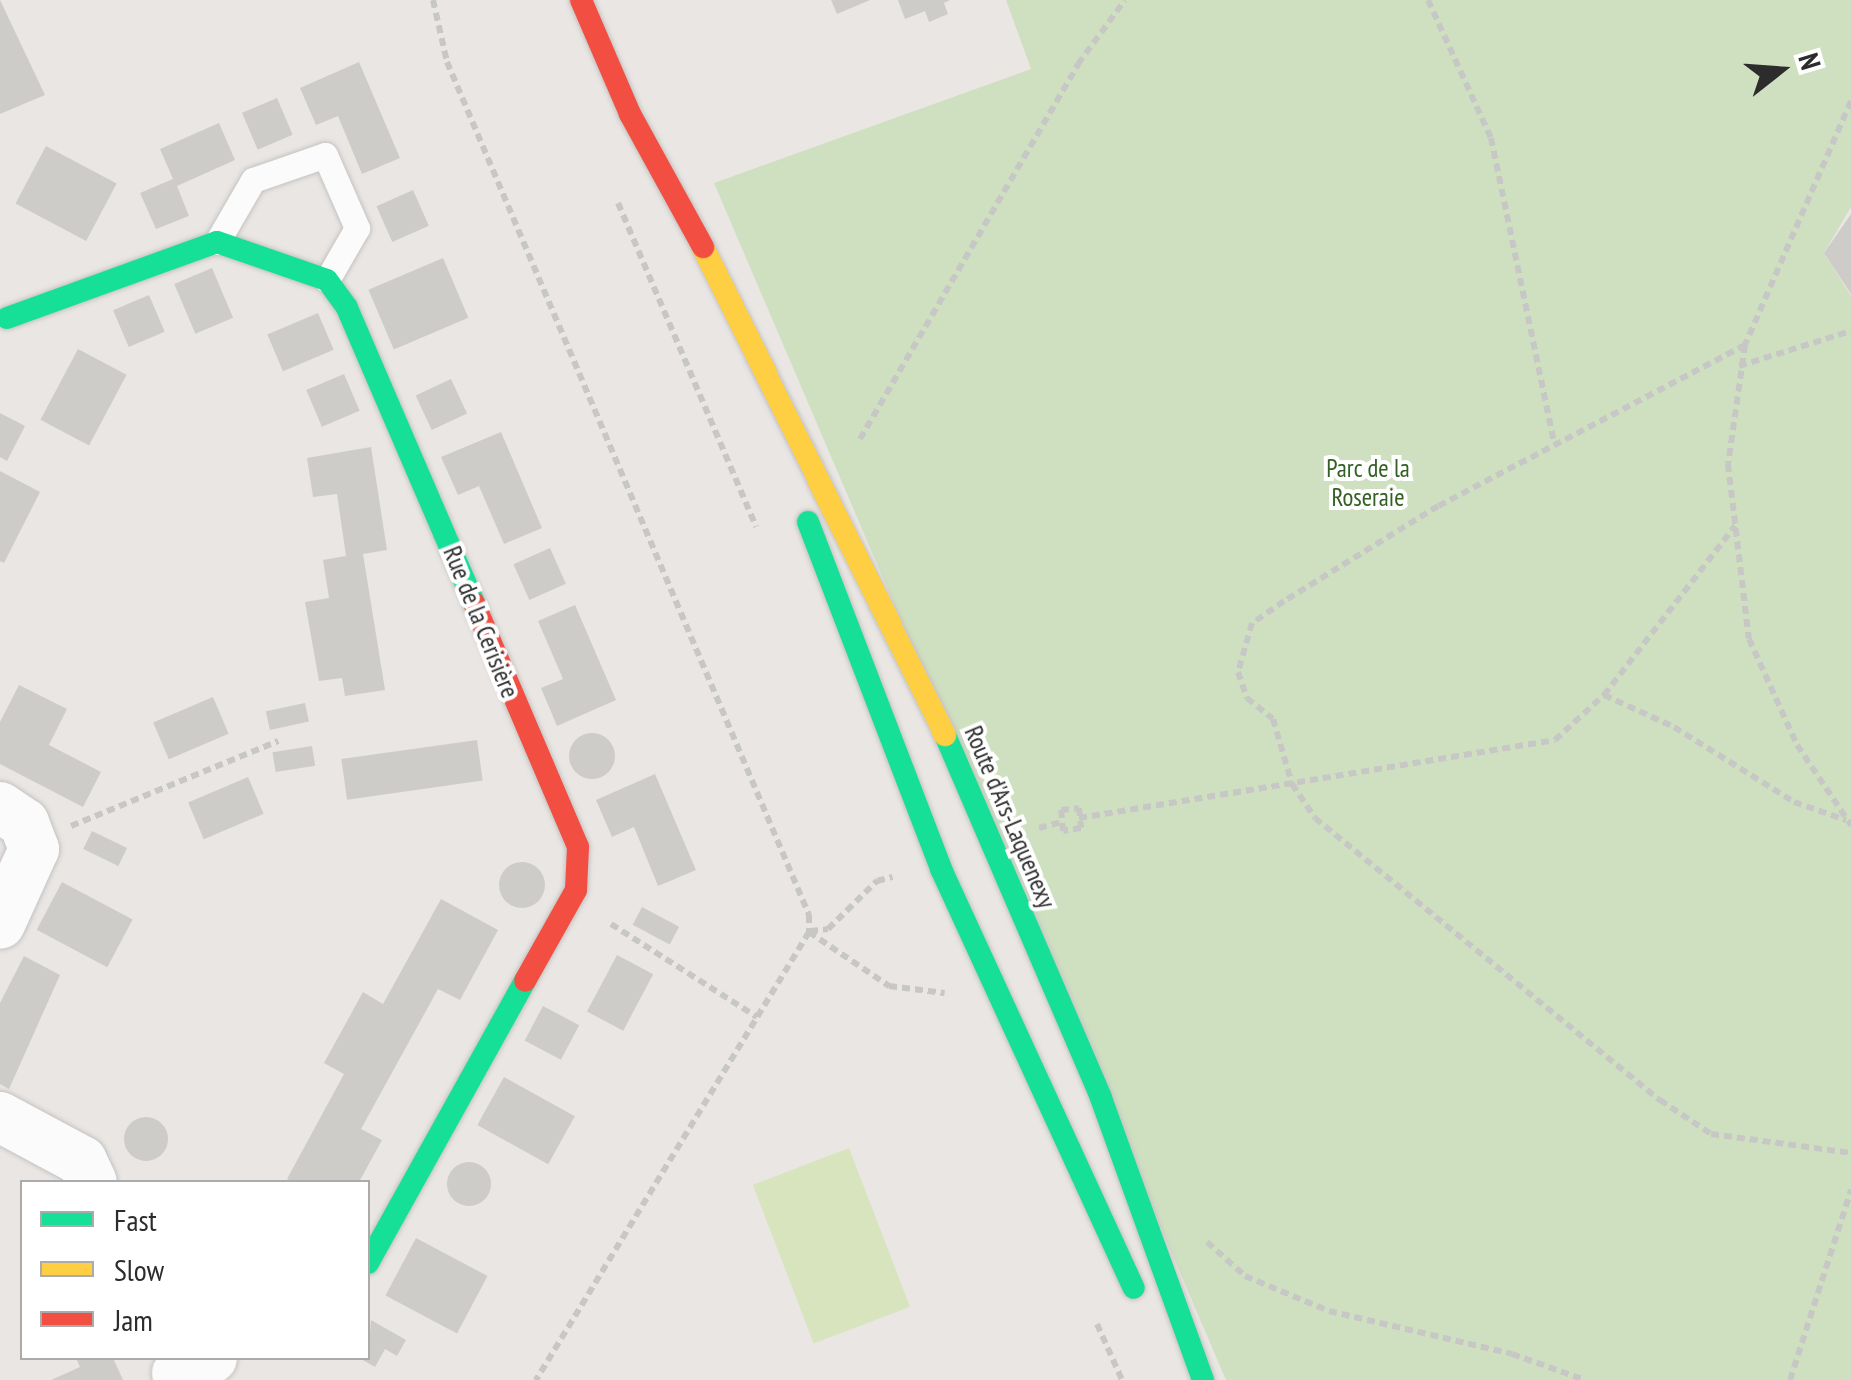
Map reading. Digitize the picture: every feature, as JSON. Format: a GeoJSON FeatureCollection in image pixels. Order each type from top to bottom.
{"type":"FeatureCollection","features":[{"type":"Feature","properties":{"kind":"main road","name":"Route d'Ars-Laquenexy"},"geometry":{"type":"LineString","coordinates":[[581,0],[630,114],[726,293],[957,762],[1102,1098],[1203,1380]]}},
{"type":"Feature","properties":{"kind":"main road"},"geometry":{"type":"LineString","coordinates":[[2,318],[217,242],[327,280]]}},
{"type":"Feature","properties":{"kind":"main road","name":"Rue de la Cerisière"},"geometry":{"type":"LineString","coordinates":[[327,280],[347,308],[578,847],[571,899],[370,1259]]}},
{"type":"Feature","properties":{"kind":"main road","name":"Route d'Ars-Laquenexy"},"geometry":{"type":"LineString","coordinates":[[726,293],[876,715],[1009,1028],[1143,1310]]}},
{"type":"Feature","properties":{"kind":"street"},"geometry":{"type":"LineString","coordinates":[[0,924],[30,868],[17,823]]}},
{"type":"Feature","properties":{"kind":"street"},"geometry":{"type":"LineString","coordinates":[[0,1117],[82,1161],[91,1180]]}},
{"type":"Feature","properties":{"kind":"lane"},"geometry":{"type":"LineString","coordinates":[[217,242],[253,180],[325,155],[356,228],[327,280]]}},
{"type":"Feature","properties":{"kind":"path"},"geometry":{"type":"LineString","coordinates":[[433,0],[447,62],[810,915],[809,932],[536,1380]]}},
{"type":"Feature","properties":{"kind":"path"},"geometry":{"type":"LineString","coordinates":[[856,454],[866,418],[1078,64],[1124,0]]}},
{"type":"Feature","properties":{"kind":"path"},"geometry":{"type":"LineString","coordinates":[[1428,0],[1491,138],[1554,442]]}},
{"type":"Feature","properties":{"kind":"path"},"geometry":{"type":"LineString","coordinates":[[1849,822],[1797,745],[1749,638],[1728,464],[1745,344],[1851,101]]}},
{"type":"Feature","properties":{"kind":"path"},"geometry":{"type":"LineString","coordinates":[[615,197],[760,537]]}},
{"type":"Feature","properties":{"kind":"path"},"geometry":{"type":"LineString","coordinates":[[1739,366],[1851,332]]}},
{"type":"Feature","properties":{"kind":"path"},"geometry":{"type":"LineString","coordinates":[[1745,344],[1554,442],[1252,623],[1238,672],[1247,698],[1274,720],[1292,784],[1315,818],[1711,1134],[1851,1153]]}},
{"type":"Feature","properties":{"kind":"path"},"geometry":{"type":"LineString","coordinates":[[1079,818],[1540,745],[1604,694],[1735,526]]}},
{"type":"Feature","properties":{"kind":"path"},"geometry":{"type":"LineString","coordinates":[[1604,694],[1674,727],[1794,802],[1849,822]]}},
{"type":"Feature","properties":{"kind":"path"},"geometry":{"type":"LineString","coordinates":[[17,823],[278,741]]}},
{"type":"Feature","properties":{"kind":"path"},"geometry":{"type":"LineString","coordinates":[[809,932],[847,915],[877,881],[902,874],[906,884]]}},
{"type":"Feature","properties":{"kind":"path"},"geometry":{"type":"LineString","coordinates":[[571,899],[757,1017]]}},
{"type":"Feature","properties":{"kind":"path"},"geometry":{"type":"LineString","coordinates":[[809,932],[888,986],[952,994],[944,976]]}},
{"type":"Feature","properties":{"kind":"path"},"geometry":{"type":"LineString","coordinates":[[1790,1380],[1851,1190]]}},
{"type":"Feature","properties":{"kind":"path"},"geometry":{"type":"LineString","coordinates":[[1200,1236],[1245,1276],[1329,1311],[1512,1354],[1586,1380]]}},
{"type":"Feature","properties":{"kind":"path"},"geometry":{"type":"LineString","coordinates":[[1091,1310],[1122,1380]]}},
{"type":"Feature","properties":{"kind":"green space","name":"Parc de la Roseraie"},"geometry":{"type":"Polygon","coordinates":[[[1006,0],[1851,0],[1851,207],[1824,253],[1851,296],[1851,1380],[1226,1380],[714,183],[1031,69],[1006,0]]]}},
{"type":"Feature","properties":{"kind":"green space"},"geometry":{"type":"Polygon","coordinates":[[[849,1148],[910,1307],[814,1344],[753,1185],[849,1148]]]}},
{"type":"Feature","properties":{"kind":"building"},"geometry":{"type":"Polygon","coordinates":[[[0,0],[45,95],[0,114],[0,0]]]}},
{"type":"Feature","properties":{"kind":"building"},"geometry":{"type":"Polygon","coordinates":[[[831,0],[870,0],[837,14],[831,0]]]}},
{"type":"Feature","properties":{"kind":"building"},"geometry":{"type":"Polygon","coordinates":[[[898,0],[950,0],[944,3],[948,14],[929,22],[925,11],[905,19],[898,0]]]}},
{"type":"Feature","properties":{"kind":"building"},"geometry":{"type":"Polygon","coordinates":[[[359,62],[400,158],[362,174],[338,116],[316,125],[300,88],[359,62]]]}},
{"type":"Feature","properties":{"kind":"building"},"geometry":{"type":"Polygon","coordinates":[[[277,98],[293,135],[258,150],[242,113],[277,98]]]}},
{"type":"Feature","properties":{"kind":"building"},"geometry":{"type":"Polygon","coordinates":[[[219,123],[235,160],[177,186],[189,216],[156,229],[140,193],[173,179],[160,149],[219,123]]]}},
{"type":"Feature","properties":{"kind":"building"},"geometry":{"type":"Polygon","coordinates":[[[46,146],[117,184],[86,241],[15,203],[46,146]]]}},
{"type":"Feature","properties":{"kind":"building"},"geometry":{"type":"Polygon","coordinates":[[[413,190],[429,226],[392,242],[376,206],[413,190]]]}},
{"type":"Feature","properties":{"kind":"building"},"geometry":{"type":"Polygon","coordinates":[[[1851,214],[1851,294],[1824,253],[1851,214]]]}},
{"type":"Feature","properties":{"kind":"building"},"geometry":{"type":"Polygon","coordinates":[[[443,258],[468,318],[394,349],[368,290],[443,258]]]}},
{"type":"Feature","properties":{"kind":"building"},"geometry":{"type":"Polygon","coordinates":[[[212,268],[233,318],[195,334],[174,284],[212,268]]]}},
{"type":"Feature","properties":{"kind":"building"},"geometry":{"type":"Polygon","coordinates":[[[149,295],[165,332],[129,347],[113,310],[149,295]]]}},
{"type":"Feature","properties":{"kind":"building"},"geometry":{"type":"Polygon","coordinates":[[[318,313],[334,350],[283,371],[267,334],[318,313]]]}},
{"type":"Feature","properties":{"kind":"building"},"geometry":{"type":"Polygon","coordinates":[[[78,349],[127,375],[89,445],[40,420],[78,349]]]}},
{"type":"Feature","properties":{"kind":"building"},"geometry":{"type":"Polygon","coordinates":[[[344,374],[360,411],[322,427],[306,390],[344,374]]]}},
{"type":"Feature","properties":{"kind":"building"},"geometry":{"type":"Polygon","coordinates":[[[451,379],[467,413],[432,430],[416,395],[451,379]]]}},
{"type":"Feature","properties":{"kind":"building"},"geometry":{"type":"Polygon","coordinates":[[[0,413],[25,426],[7,461],[0,457],[0,413]]]}},
{"type":"Feature","properties":{"kind":"building"},"geometry":{"type":"Polygon","coordinates":[[[501,432],[542,528],[504,544],[479,486],[458,495],[441,457],[501,432]]]}},
{"type":"Feature","properties":{"kind":"building"},"geometry":{"type":"Polygon","coordinates":[[[371,447],[387,550],[363,554],[385,690],[345,696],[342,678],[319,681],[305,602],[329,598],[323,560],[346,556],[337,494],[313,497],[307,458],[371,447]]]}},
{"type":"Feature","properties":{"kind":"building"},"geometry":{"type":"Polygon","coordinates":[[[0,471],[40,492],[4,563],[0,561],[0,471]]]}},
{"type":"Feature","properties":{"kind":"building"},"geometry":{"type":"Polygon","coordinates":[[[550,548],[566,584],[529,600],[513,564],[550,548]]]}},
{"type":"Feature","properties":{"kind":"building"},"geometry":{"type":"Polygon","coordinates":[[[575,605],[616,700],[557,726],[541,688],[563,679],[538,621],[575,605]]]}},
{"type":"Feature","properties":{"kind":"building"},"geometry":{"type":"Polygon","coordinates":[[[19,685],[67,709],[49,745],[101,772],[83,807],[0,764],[0,722],[19,685]]]}},
{"type":"Feature","properties":{"kind":"building"},"geometry":{"type":"Polygon","coordinates":[[[213,697],[229,734],[169,759],[153,722],[213,697]]]}},
{"type":"Feature","properties":{"kind":"building"},"geometry":{"type":"Polygon","coordinates":[[[305,703],[309,722],[270,730],[266,711],[305,703]]]}},
{"type":"Feature","properties":{"kind":"building"},"geometry":{"type":"Polygon","coordinates":[[[592,733],[608,740],[615,756],[608,772],[592,779],[576,772],[569,756],[576,740],[592,733]]]}},
{"type":"Feature","properties":{"kind":"building"},"geometry":{"type":"Polygon","coordinates":[[[477,740],[483,781],[347,800],[341,759],[477,740]]]}},
{"type":"Feature","properties":{"kind":"building"},"geometry":{"type":"Polygon","coordinates":[[[312,746],[315,766],[276,772],[272,752],[312,746]]]}},
{"type":"Feature","properties":{"kind":"building"},"geometry":{"type":"Polygon","coordinates":[[[655,774],[696,870],[658,886],[634,827],[612,837],[596,800],[655,774]]]}},
{"type":"Feature","properties":{"kind":"building"},"geometry":{"type":"Polygon","coordinates":[[[248,777],[264,814],[204,839],[188,802],[248,777]]]}},
{"type":"Feature","properties":{"kind":"building"},"geometry":{"type":"Polygon","coordinates":[[[92,831],[127,848],[118,866],[83,849],[92,831]]]}},
{"type":"Feature","properties":{"kind":"building"},"geometry":{"type":"Polygon","coordinates":[[[522,862],[538,869],[545,885],[538,901],[522,908],[506,901],[499,885],[506,869],[522,862]]]}},
{"type":"Feature","properties":{"kind":"building"},"geometry":{"type":"Polygon","coordinates":[[[62,882],[133,920],[107,967],[37,930],[62,882]]]}},
{"type":"Feature","properties":{"kind":"building"},"geometry":{"type":"Polygon","coordinates":[[[441,899],[498,930],[460,1000],[438,989],[361,1129],[382,1140],[360,1180],[287,1179],[344,1074],[324,1063],[363,992],[383,1004],[441,899]]]}},
{"type":"Feature","properties":{"kind":"building"},"geometry":{"type":"Polygon","coordinates":[[[642,907],[679,927],[670,944],[633,925],[642,907]]]}},
{"type":"Feature","properties":{"kind":"building"},"geometry":{"type":"Polygon","coordinates":[[[617,955],[653,974],[623,1031],[587,1012],[617,955]]]}},
{"type":"Feature","properties":{"kind":"building"},"geometry":{"type":"Polygon","coordinates":[[[24,956],[60,975],[9,1089],[0,1084],[0,1003],[24,956]]]}},
{"type":"Feature","properties":{"kind":"building"},"geometry":{"type":"Polygon","coordinates":[[[543,1006],[579,1025],[561,1060],[525,1040],[543,1006]]]}},
{"type":"Feature","properties":{"kind":"building"},"geometry":{"type":"Polygon","coordinates":[[[504,1077],[575,1116],[548,1164],[477,1125],[504,1077]]]}},
{"type":"Feature","properties":{"kind":"building"},"geometry":{"type":"Polygon","coordinates":[[[146,1117],[162,1123],[168,1139],[162,1155],[146,1161],[130,1155],[124,1139],[130,1123],[146,1117]]]}},
{"type":"Feature","properties":{"kind":"building"},"geometry":{"type":"Polygon","coordinates":[[[469,1162],[485,1168],[491,1184],[485,1200],[469,1206],[453,1200],[447,1184],[453,1168],[469,1162]]]}},
{"type":"Feature","properties":{"kind":"building"},"geometry":{"type":"Polygon","coordinates":[[[416,1238],[488,1276],[457,1333],[385,1295],[416,1238]]]}},
{"type":"Feature","properties":{"kind":"building"},"geometry":{"type":"Polygon","coordinates":[[[371,1320],[406,1340],[397,1356],[385,1349],[375,1367],[363,1360],[370,1360],[371,1320]]]}},
{"type":"Feature","properties":{"kind":"building"},"geometry":{"type":"Polygon","coordinates":[[[77,1360],[114,1360],[123,1380],[51,1380],[80,1367],[77,1360]]]}},
{"type":"Feature","properties":{"kind":"traffic: fast"},"geometry":{"type":"LineString","coordinates":[[7,318],[217,242],[327,280],[347,308],[474,603]]}},
{"type":"Feature","properties":{"kind":"traffic: fast"},"geometry":{"type":"LineString","coordinates":[[808,522],[941,869],[1134,1288]]}},
{"type":"Feature","properties":{"kind":"traffic: fast"},"geometry":{"type":"LineString","coordinates":[[945,735],[1101,1098],[1203,1380]]}},
{"type":"Feature","properties":{"kind":"traffic: fast"},"geometry":{"type":"LineString","coordinates":[[370,1259],[525,981]]}},
{"type":"Feature","properties":{"kind":"traffic: slow"},"geometry":{"type":"LineString","coordinates":[[703,247],[945,735]]}},
{"type":"Feature","properties":{"kind":"traffic: jam"},"geometry":{"type":"LineString","coordinates":[[581,0],[630,114],[703,247]]}},
{"type":"Feature","properties":{"kind":"traffic: jam"},"geometry":{"type":"LineString","coordinates":[[474,603],[578,847],[576,890],[525,981]]}}]}
